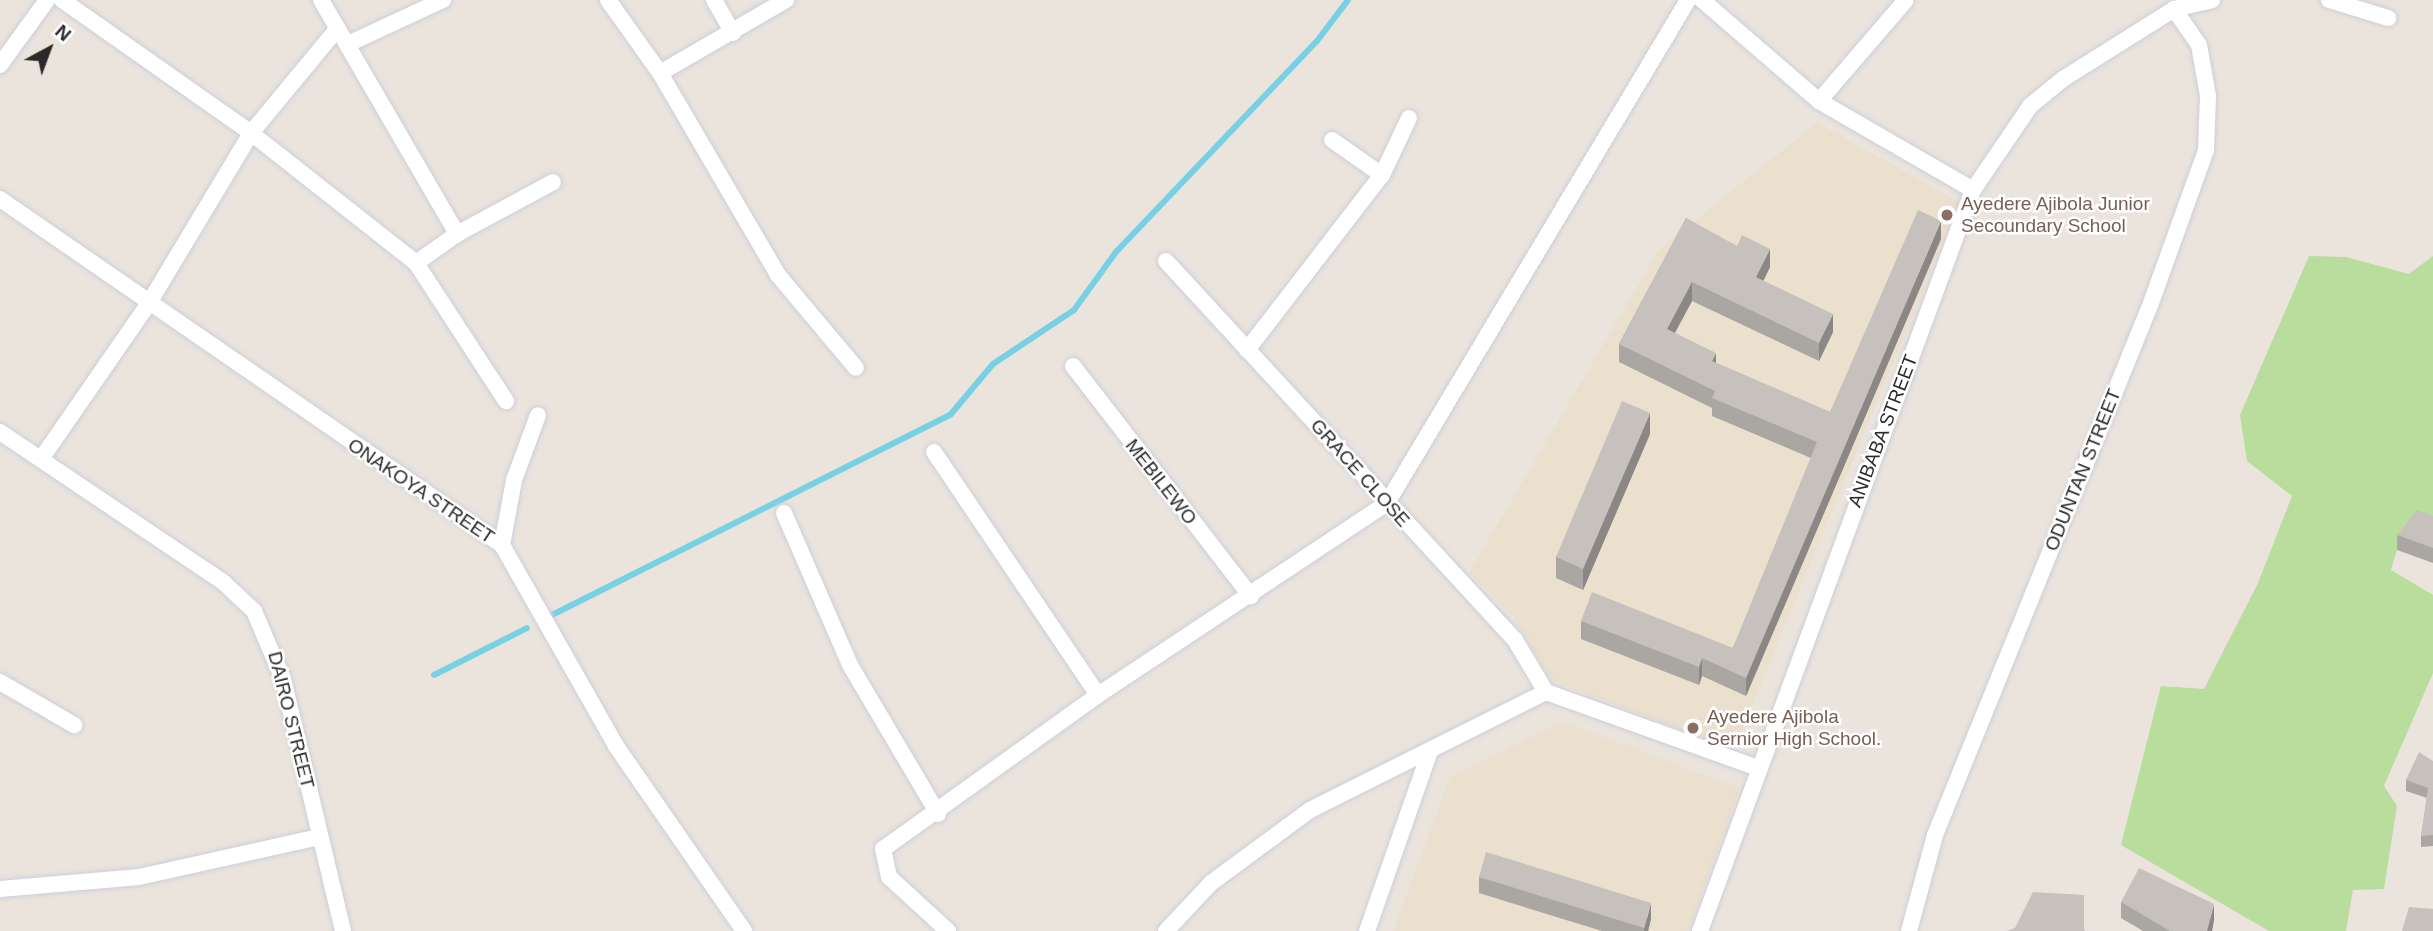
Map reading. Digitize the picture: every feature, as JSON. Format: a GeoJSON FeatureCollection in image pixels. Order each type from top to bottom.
{"type":"FeatureCollection","features":[{"type":"Feature","properties":{"kind":"street"},"geometry":{"type":"LineString","coordinates":[[0,65],[47,0]]}},
{"type":"Feature","properties":{"kind":"street"},"geometry":{"type":"LineString","coordinates":[[62,0],[251,133],[416,263],[506,401]]}},
{"type":"Feature","properties":{"kind":"street"},"geometry":{"type":"LineString","coordinates":[[321,0],[457,234]]}},
{"type":"Feature","properties":{"kind":"street"},"geometry":{"type":"LineString","coordinates":[[348,44],[443,0]]}},
{"type":"Feature","properties":{"kind":"street"},"geometry":{"type":"LineString","coordinates":[[608,0],[660,73],[778,275],[856,368]]}},
{"type":"Feature","properties":{"kind":"street"},"geometry":{"type":"LineString","coordinates":[[714,0],[733,33]]}},
{"type":"Feature","properties":{"kind":"street"},"geometry":{"type":"LineString","coordinates":[[660,73],[786,0]]}},
{"type":"Feature","properties":{"kind":"street"},"geometry":{"type":"LineString","coordinates":[[948,931],[881,864],[883,849],[938,814],[1098,695],[1251,596],[1387,503],[1688,0]]}},
{"type":"Feature","properties":{"kind":"street"},"geometry":{"type":"LineString","coordinates":[[1702,0],[1819,101],[1973,190]]}},
{"type":"Feature","properties":{"kind":"street"},"geometry":{"type":"LineString","coordinates":[[1819,101],[1906,0]]}},
{"type":"Feature","properties":{"kind":"street","name":"ANIBABA STREET"},"geometry":{"type":"LineString","coordinates":[[1700,931],[1756,767],[1973,190],[2030,106],[2115,42],[2174,9],[2212,0]]}},
{"type":"Feature","properties":{"kind":"street"},"geometry":{"type":"LineString","coordinates":[[2329,0],[2388,18]]}},
{"type":"Feature","properties":{"kind":"street","name":"ODUNTAN STREET"},"geometry":{"type":"LineString","coordinates":[[1909,931],[1935,835],[2151,303],[2206,150],[2208,96],[2199,45],[2174,9]]}},
{"type":"Feature","properties":{"kind":"street"},"geometry":{"type":"LineString","coordinates":[[41,459],[149,303],[251,133],[338,27]]}},
{"type":"Feature","properties":{"kind":"street"},"geometry":{"type":"LineString","coordinates":[[1247,350],[1382,176],[1409,118]]}},
{"type":"Feature","properties":{"kind":"street"},"geometry":{"type":"LineString","coordinates":[[1332,140],[1382,176]]}},
{"type":"Feature","properties":{"kind":"street"},"geometry":{"type":"LineString","coordinates":[[416,263],[457,234],[553,182]]}},
{"type":"Feature","properties":{"kind":"street","name":"ONAKOYA STREET"},"geometry":{"type":"LineString","coordinates":[[0,200],[502,545],[616,746],[744,931]]}},
{"type":"Feature","properties":{"kind":"street","name":"GRACE CLOSE"},"geometry":{"type":"LineString","coordinates":[[1166,261],[1515,640],[1546,692]]}},
{"type":"Feature","properties":{"kind":"street","name":"MEBILEWO"},"geometry":{"type":"LineString","coordinates":[[1073,366],[1251,596]]}},
{"type":"Feature","properties":{"kind":"street"},"geometry":{"type":"LineString","coordinates":[[502,545],[514,480],[538,415]]}},
{"type":"Feature","properties":{"kind":"street","name":"DAIRO STREET"},"geometry":{"type":"LineString","coordinates":[[0,432],[254,611],[283,679],[343,931]]}},
{"type":"Feature","properties":{"kind":"street"},"geometry":{"type":"LineString","coordinates":[[934,452],[1098,695]]}},
{"type":"Feature","properties":{"kind":"street"},"geometry":{"type":"LineString","coordinates":[[784,513],[850,665],[938,814]]}},
{"type":"Feature","properties":{"kind":"street"},"geometry":{"type":"LineString","coordinates":[[0,682],[74,725]]}},
{"type":"Feature","properties":{"kind":"street"},"geometry":{"type":"LineString","coordinates":[[1166,931],[1211,883],[1310,810],[1546,692],[1756,767]]}},
{"type":"Feature","properties":{"kind":"street"},"geometry":{"type":"LineString","coordinates":[[1367,931],[1430,751]]}},
{"type":"Feature","properties":{"kind":"street"},"geometry":{"type":"LineString","coordinates":[[0,888],[139,877],[319,837]]}},
{"type":"Feature","properties":{"kind":"shaded area"},"geometry":{"type":"Polygon","coordinates":[[[1817,123],[1959,202],[1734,750],[1551,680],[1513,616],[1469,573],[1660,248],[1817,123]]]}},
{"type":"Feature","properties":{"kind":"shaded area"},"geometry":{"type":"Polygon","coordinates":[[[1563,722],[1740,789],[1688,931],[1393,931],[1450,777],[1563,722]]]}},
{"type":"Feature","properties":{"kind":"green space"},"geometry":{"type":"Polygon","coordinates":[[[2309,256],[2346,257],[2409,274],[2433,256],[2433,539],[2403,529],[2391,570],[2433,595],[2433,673],[2384,786],[2397,806],[2384,889],[2353,890],[2346,931],[2269,931],[2121,845],[2161,686],[2204,689],[2258,583],[2292,496],[2247,461],[2240,415],[2309,256]]]}},
{"type":"Feature","properties":{"kind":"building"},"geometry":{"type":"Polygon","coordinates":[[[1918,210],[1941,221],[1746,678],[1702,658],[1699,667],[1581,621],[1592,592],[1733,648],[1817,442],[1712,398],[1715,391],[1619,344],[1686,218],[1737,246],[1742,235],[1770,249],[1756,277],[1833,314],[1819,343],[1692,282],[1667,329],[1716,353],[1712,361],[1830,412],[1918,210]]]}},
{"type":"Feature","properties":{"kind":"building"},"geometry":{"type":"Polygon","coordinates":[[[1622,401],[1650,413],[1583,569],[1556,557],[1622,401]]]}},
{"type":"Feature","properties":{"kind":"building"},"geometry":{"type":"Polygon","coordinates":[[[2417,510],[2433,516],[2433,548],[2397,535],[2417,510]]]}},
{"type":"Feature","properties":{"kind":"building"},"geometry":{"type":"Polygon","coordinates":[[[2419,752],[2433,761],[2433,835],[2421,836],[2428,788],[2406,780],[2419,752]]]}},
{"type":"Feature","properties":{"kind":"building"},"geometry":{"type":"Polygon","coordinates":[[[1486,852],[1651,903],[1644,928],[1479,877],[1486,852]]]}},
{"type":"Feature","properties":{"kind":"building"},"geometry":{"type":"Polygon","coordinates":[[[2139,868],[2214,904],[2207,931],[2170,931],[2121,902],[2139,868]]]}},
{"type":"Feature","properties":{"kind":"building"},"geometry":{"type":"Polygon","coordinates":[[[2033,892],[2084,895],[2086,931],[2007,931],[2015,928],[2033,892]]]}},
{"type":"Feature","properties":{"kind":"building"},"geometry":{"type":"Polygon","coordinates":[[[2409,907],[2433,909],[2433,931],[2402,931],[2409,907]]]}},
{"type":"Feature","properties":{"kind":"waterway"},"geometry":{"type":"LineString","coordinates":[[546,618],[951,414],[993,364],[1074,310],[1116,252],[1317,41],[1348,0]]}},
{"type":"Feature","properties":{"kind":"waterway"},"geometry":{"type":"LineString","coordinates":[[434,675],[527,628]]}},
{"type":"Feature","properties":{"kind":"place","name":"Ayedere Ajibola Junior Secoundary School"},"geometry":{"type":"Point","coordinates":[1947,215]}},
{"type":"Feature","properties":{"kind":"place","name":"Ayedere Ajibola Sernior High School."},"geometry":{"type":"Point","coordinates":[1693,728]}}]}
